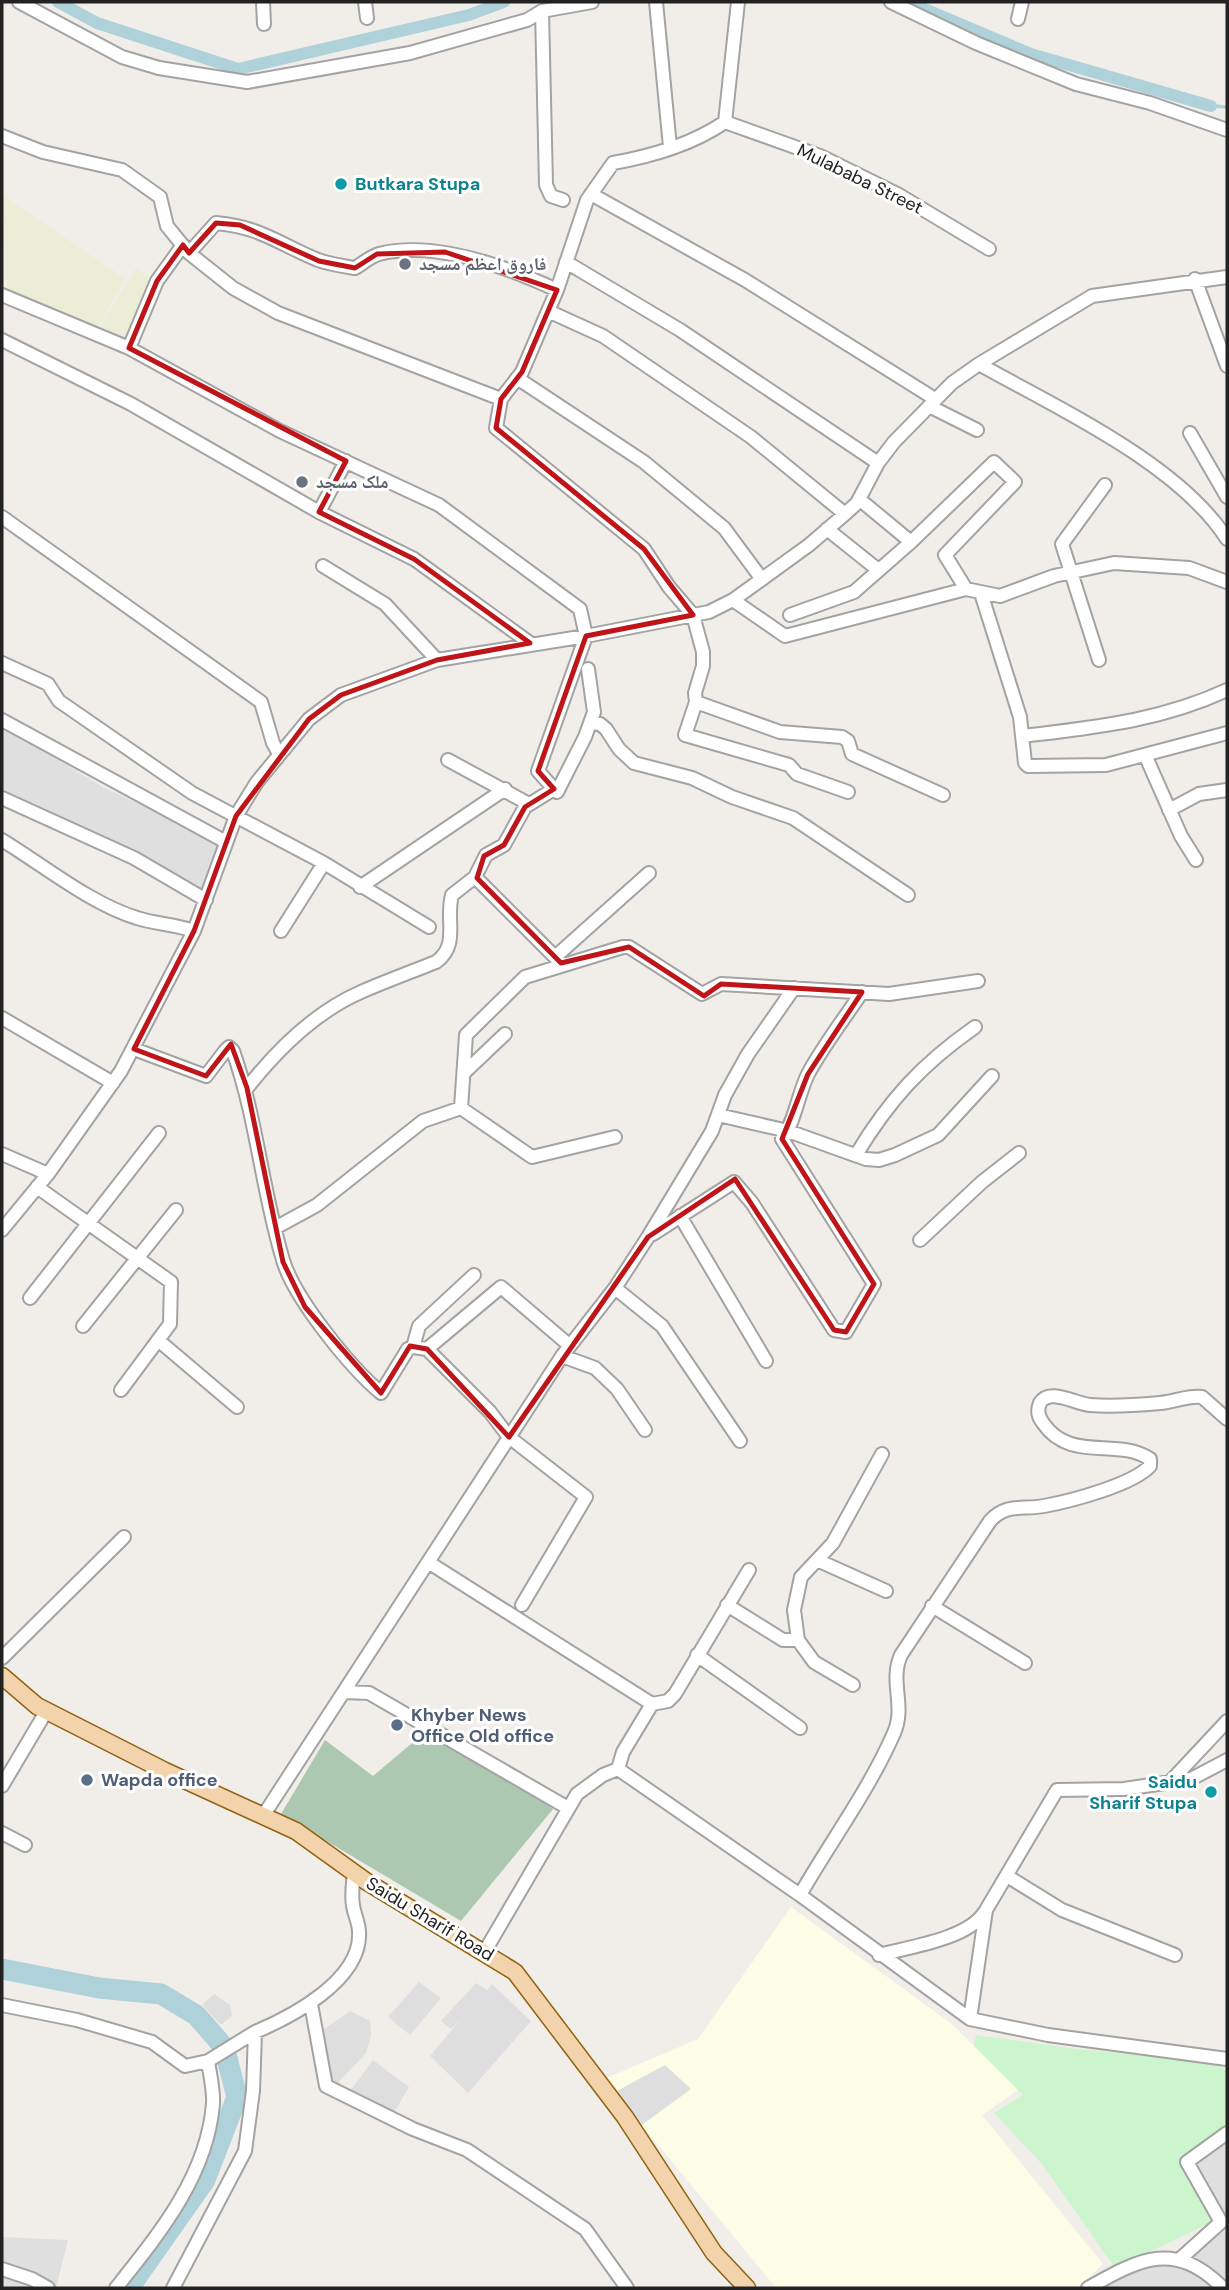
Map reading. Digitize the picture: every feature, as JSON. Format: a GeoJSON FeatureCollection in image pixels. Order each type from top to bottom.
{"type":"FeatureCollection","features":[{"type":"Feature","properties":{"kind":"main road","name":"Saidu Sharif Road"},"geometry":{"type":"LineString","coordinates":[[2,1676],[47,1710],[296,1831],[354,1872],[515,1972],[625,2117],[714,2253],[747,2288]]}},
{"type":"Feature","properties":{"kind":"street"},"geometry":{"type":"LineString","coordinates":[[19,2],[122,57],[159,68],[247,82],[410,53],[527,20],[542,11],[592,2]]}},
{"type":"Feature","properties":{"kind":"street"},"geometry":{"type":"LineString","coordinates":[[263,2],[264,24]]}},
{"type":"Feature","properties":{"kind":"street"},"geometry":{"type":"LineString","coordinates":[[365,2],[366,18]]}},
{"type":"Feature","properties":{"kind":"street"},"geometry":{"type":"LineString","coordinates":[[656,2],[670,147]]}},
{"type":"Feature","properties":{"kind":"street"},"geometry":{"type":"LineString","coordinates":[[738,2],[725,122],[698,141],[670,147],[649,157],[613,163],[592,194],[548,312],[517,378],[501,399],[496,428],[644,549],[693,615],[703,652],[703,666],[695,693],[696,702],[685,735],[789,765],[797,774],[848,792]]}},
{"type":"Feature","properties":{"kind":"street"},"geometry":{"type":"LineString","coordinates":[[891,2],[976,43],[1076,84],[1150,103],[1227,130]]}},
{"type":"Feature","properties":{"kind":"street"},"geometry":{"type":"LineString","coordinates":[[1018,19],[1023,2]]}},
{"type":"Feature","properties":{"kind":"street"},"geometry":{"type":"LineString","coordinates":[[542,11],[546,185],[551,196],[563,200]]}},
{"type":"Feature","properties":{"kind":"street","name":"Mulababa Street"},"geometry":{"type":"LineString","coordinates":[[725,122],[820,156],[899,195],[989,249]]}},
{"type":"Feature","properties":{"kind":"street"},"geometry":{"type":"LineString","coordinates":[[2,136],[43,152],[122,170],[160,197],[167,226],[186,249],[233,288],[278,313],[501,399]]}},
{"type":"Feature","properties":{"kind":"street"},"geometry":{"type":"LineString","coordinates":[[592,194],[745,280],[932,403],[977,429]]}},
{"type":"Feature","properties":{"kind":"street"},"geometry":{"type":"LineString","coordinates":[[128,348],[157,281],[186,249],[216,223],[240,225],[272,236],[319,261],[355,268],[377,254],[445,252],[522,273],[557,290]]}},
{"type":"Feature","properties":{"kind":"street"},"geometry":{"type":"LineString","coordinates":[[566,262],[680,330],[878,463]]}},
{"type":"Feature","properties":{"kind":"street"},"geometry":{"type":"LineString","coordinates":[[2,1230],[48,1174],[134,1049],[194,931],[236,816],[257,782],[309,719],[341,695],[437,660],[586,636],[709,612],[733,600],[845,514],[859,499],[878,463],[932,403],[979,364],[1091,296],[1195,279],[1227,277]]}},
{"type":"Feature","properties":{"kind":"street"},"geometry":{"type":"LineString","coordinates":[[1195,279],[1227,366]]}},
{"type":"Feature","properties":{"kind":"street"},"geometry":{"type":"LineString","coordinates":[[2,295],[128,348],[280,431],[439,505],[580,609],[586,636],[538,771],[554,789],[529,804],[504,845],[483,858],[475,877],[452,895],[451,939],[447,954],[426,966],[359,993],[319,1017],[272,1057],[247,1088]]}},
{"type":"Feature","properties":{"kind":"street"},"geometry":{"type":"LineString","coordinates":[[548,312],[603,336],[751,437],[845,514]]}},
{"type":"Feature","properties":{"kind":"street"},"geometry":{"type":"LineString","coordinates":[[2,340],[131,404],[319,512],[414,559],[530,643]]}},
{"type":"Feature","properties":{"kind":"street"},"geometry":{"type":"LineString","coordinates":[[979,364],[1117,442],[1189,495],[1218,524],[1227,539]]}},
{"type":"Feature","properties":{"kind":"street"},"geometry":{"type":"LineString","coordinates":[[517,378],[644,461],[724,528],[761,578]]}},
{"type":"Feature","properties":{"kind":"street"},"geometry":{"type":"LineString","coordinates":[[1190,433],[1227,496]]}},
{"type":"Feature","properties":{"kind":"street"},"geometry":{"type":"LineString","coordinates":[[319,512],[346,461]]}},
{"type":"Feature","properties":{"kind":"street"},"geometry":{"type":"LineString","coordinates":[[790,615],[854,592],[877,569],[911,542],[994,462],[1015,482],[945,555],[966,589]]}},
{"type":"Feature","properties":{"kind":"street"},"geometry":{"type":"LineString","coordinates":[[1099,660],[1063,548],[1064,538],[1105,485]]}},
{"type":"Feature","properties":{"kind":"street"},"geometry":{"type":"LineString","coordinates":[[859,499],[911,542]]}},
{"type":"Feature","properties":{"kind":"street"},"geometry":{"type":"LineString","coordinates":[[2,517],[261,702],[279,754]]}},
{"type":"Feature","properties":{"kind":"street"},"geometry":{"type":"LineString","coordinates":[[827,529],[877,569]]}},
{"type":"Feature","properties":{"kind":"street"},"geometry":{"type":"LineString","coordinates":[[733,600],[785,636],[966,589],[1000,596],[1072,572],[1114,563],[1146,563],[1189,568],[1227,583]]}},
{"type":"Feature","properties":{"kind":"street"},"geometry":{"type":"LineString","coordinates":[[323,566],[385,604],[437,660]]}},
{"type":"Feature","properties":{"kind":"street"},"geometry":{"type":"LineString","coordinates":[[981,593],[1023,736],[1025,763],[1028,766],[1106,765],[1146,757],[1227,733]]}},
{"type":"Feature","properties":{"kind":"street"},"geometry":{"type":"LineString","coordinates":[[2,663],[48,684],[59,701],[192,793],[324,863],[429,927]]}},
{"type":"Feature","properties":{"kind":"street"},"geometry":{"type":"LineString","coordinates":[[557,792],[594,712],[588,669]]}},
{"type":"Feature","properties":{"kind":"street"},"geometry":{"type":"LineString","coordinates":[[1023,736],[1130,723],[1194,705],[1227,690]]}},
{"type":"Feature","properties":{"kind":"street"},"geometry":{"type":"LineString","coordinates":[[696,702],[780,732],[842,737],[848,741],[852,754],[943,795]]}},
{"type":"Feature","properties":{"kind":"street"},"geometry":{"type":"LineString","coordinates":[[2,720],[226,842]]}},
{"type":"Feature","properties":{"kind":"street"},"geometry":{"type":"LineString","coordinates":[[591,723],[600,724],[607,729],[619,749],[634,763],[692,778],[732,797],[793,818],[908,895]]}},
{"type":"Feature","properties":{"kind":"street"},"geometry":{"type":"LineString","coordinates":[[1146,757],[1169,810],[1196,860]]}},
{"type":"Feature","properties":{"kind":"street"},"geometry":{"type":"LineString","coordinates":[[448,760],[529,804]]}},
{"type":"Feature","properties":{"kind":"street"},"geometry":{"type":"LineString","coordinates":[[360,887],[505,789]]}},
{"type":"Feature","properties":{"kind":"street"},"geometry":{"type":"LineString","coordinates":[[1169,810],[1199,794],[1227,790]]}},
{"type":"Feature","properties":{"kind":"street"},"geometry":{"type":"LineString","coordinates":[[2,797],[134,858],[206,900]]}},
{"type":"Feature","properties":{"kind":"street"},"geometry":{"type":"LineString","coordinates":[[2,840],[114,909],[139,919],[173,923],[194,931]]}},
{"type":"Feature","properties":{"kind":"street"},"geometry":{"type":"LineString","coordinates":[[281,931],[324,863]]}},
{"type":"Feature","properties":{"kind":"street"},"geometry":{"type":"LineString","coordinates":[[461,1108],[466,1035],[525,977],[558,960],[649,873]]}},
{"type":"Feature","properties":{"kind":"street"},"geometry":{"type":"LineString","coordinates":[[475,877],[558,960]]}},
{"type":"Feature","properties":{"kind":"street"},"geometry":{"type":"LineString","coordinates":[[558,960],[629,947],[702,995],[721,984],[889,994],[978,981]]}},
{"type":"Feature","properties":{"kind":"street"},"geometry":{"type":"LineString","coordinates":[[263,1816],[565,1350],[615,1288],[648,1237],[712,1131],[724,1095],[748,1054],[794,988]]}},
{"type":"Feature","properties":{"kind":"street"},"geometry":{"type":"LineString","coordinates":[[648,1237],[729,1183],[740,1185],[834,1330],[846,1332],[874,1284],[782,1139],[788,1130],[808,1074],[862,992]]}},
{"type":"Feature","properties":{"kind":"street"},"geometry":{"type":"LineString","coordinates":[[2,1018],[113,1083]]}},
{"type":"Feature","properties":{"kind":"street"},"geometry":{"type":"LineString","coordinates":[[856,1155],[907,1083],[937,1053],[975,1027]]}},
{"type":"Feature","properties":{"kind":"street"},"geometry":{"type":"LineString","coordinates":[[465,1072],[505,1034]]}},
{"type":"Feature","properties":{"kind":"street"},"geometry":{"type":"LineString","coordinates":[[134,1049],[205,1076],[229,1047],[247,1088],[284,1262],[305,1307],[381,1392],[412,1347],[419,1326],[474,1275]]}},
{"type":"Feature","properties":{"kind":"street"},"geometry":{"type":"LineString","coordinates":[[718,1115],[788,1130],[856,1155],[879,1160],[938,1135],[992,1076]]}},
{"type":"Feature","properties":{"kind":"street"},"geometry":{"type":"LineString","coordinates":[[275,1228],[317,1205],[423,1121],[461,1108]]}},
{"type":"Feature","properties":{"kind":"street"},"geometry":{"type":"LineString","coordinates":[[461,1108],[532,1157],[615,1137]]}},
{"type":"Feature","properties":{"kind":"street"},"geometry":{"type":"LineString","coordinates":[[30,1298],[159,1133]]}},
{"type":"Feature","properties":{"kind":"street"},"geometry":{"type":"LineString","coordinates":[[920,1240],[982,1182],[1019,1153]]}},
{"type":"Feature","properties":{"kind":"street"},"geometry":{"type":"LineString","coordinates":[[2,1154],[48,1174]]}},
{"type":"Feature","properties":{"kind":"street"},"geometry":{"type":"LineString","coordinates":[[37,1187],[171,1282],[170,1324],[121,1390]]}},
{"type":"Feature","properties":{"kind":"street"},"geometry":{"type":"LineString","coordinates":[[83,1326],[176,1210]]}},
{"type":"Feature","properties":{"kind":"street"},"geometry":{"type":"LineString","coordinates":[[680,1216],[766,1361]]}},
{"type":"Feature","properties":{"kind":"street"},"geometry":{"type":"LineString","coordinates":[[427,1349],[500,1287],[565,1350],[595,1368],[617,1389],[645,1430]]}},
{"type":"Feature","properties":{"kind":"street"},"geometry":{"type":"LineString","coordinates":[[615,1288],[662,1326],[740,1441]]}},
{"type":"Feature","properties":{"kind":"street"},"geometry":{"type":"LineString","coordinates":[[158,1340],[237,1407]]}},
{"type":"Feature","properties":{"kind":"street"},"geometry":{"type":"LineString","coordinates":[[412,1347],[427,1349],[490,1412],[509,1437],[586,1497],[523,1605]]}},
{"type":"Feature","properties":{"kind":"street"},"geometry":{"type":"LineString","coordinates":[[800,1895],[862,1795],[896,1730],[900,1710],[895,1668],[932,1606],[997,1513],[1006,1508],[1058,1503],[1143,1473],[1150,1466],[1150,1459],[1139,1453],[1081,1446],[1054,1438],[1038,1412],[1047,1396],[1092,1406],[1162,1403],[1202,1396],[1227,1419]]}},
{"type":"Feature","properties":{"kind":"street"},"geometry":{"type":"LineString","coordinates":[[853,1685],[814,1662],[798,1640],[794,1610],[801,1577],[833,1543],[882,1454]]}},
{"type":"Feature","properties":{"kind":"street"},"geometry":{"type":"LineString","coordinates":[[2,1658],[124,1537]]}},
{"type":"Feature","properties":{"kind":"street"},"geometry":{"type":"LineString","coordinates":[[817,1560],[886,1591]]}},
{"type":"Feature","properties":{"kind":"street"},"geometry":{"type":"LineString","coordinates":[[428,1562],[652,1704],[668,1701],[675,1694],[749,1570]]}},
{"type":"Feature","properties":{"kind":"street"},"geometry":{"type":"LineString","coordinates":[[727,1605],[783,1640],[798,1640]]}},
{"type":"Feature","properties":{"kind":"street"},"geometry":{"type":"LineString","coordinates":[[932,1606],[1026,1663]]}},
{"type":"Feature","properties":{"kind":"street"},"geometry":{"type":"LineString","coordinates":[[696,1655],[800,1728]]}},
{"type":"Feature","properties":{"kind":"street"},"geometry":{"type":"LineString","coordinates":[[344,1692],[369,1693],[568,1808]]}},
{"type":"Feature","properties":{"kind":"street"},"geometry":{"type":"LineString","coordinates":[[485,1951],[568,1808],[588,1785],[618,1769],[623,1752],[652,1704]]}},
{"type":"Feature","properties":{"kind":"street"},"geometry":{"type":"LineString","coordinates":[[2,1787],[47,1710]]}},
{"type":"Feature","properties":{"kind":"street"},"geometry":{"type":"LineString","coordinates":[[1170,1782],[1227,1721]]}},
{"type":"Feature","properties":{"kind":"street"},"geometry":{"type":"LineString","coordinates":[[879,1955],[965,1930],[978,1922],[1057,1790],[1124,1788],[1191,1779],[1227,1760]]}},
{"type":"Feature","properties":{"kind":"street"},"geometry":{"type":"LineString","coordinates":[[618,1769],[800,1895],[970,2019],[1048,2035],[1227,2059]]}},
{"type":"Feature","properties":{"kind":"street"},"geometry":{"type":"LineString","coordinates":[[2,1833],[25,1845]]}},
{"type":"Feature","properties":{"kind":"street"},"geometry":{"type":"LineString","coordinates":[[2,2004],[77,2020],[152,2042],[186,2066],[209,2061],[254,2033],[290,2018],[311,2004],[342,1975],[357,1949],[359,1932],[352,1903],[354,1872]]}},
{"type":"Feature","properties":{"kind":"street"},"geometry":{"type":"LineString","coordinates":[[1007,1876],[1062,1910],[1175,1955]]}},
{"type":"Feature","properties":{"kind":"street"},"geometry":{"type":"LineString","coordinates":[[970,2019],[986,1910]]}},
{"type":"Feature","properties":{"kind":"street"},"geometry":{"type":"LineString","coordinates":[[311,2004],[327,2086],[413,2129],[467,2150],[585,2229],[627,2288]]}},
{"type":"Feature","properties":{"kind":"street"},"geometry":{"type":"LineString","coordinates":[[173,2288],[244,2151],[253,2091],[254,2033]]}},
{"type":"Feature","properties":{"kind":"street"},"geometry":{"type":"LineString","coordinates":[[116,2288],[149,2246],[198,2171],[213,2104],[209,2061]]}},
{"type":"Feature","properties":{"kind":"street"},"geometry":{"type":"LineString","coordinates":[[1180,2259],[1221,2222],[1187,2162],[1227,2133]]}},
{"type":"Feature","properties":{"kind":"street"},"geometry":{"type":"LineString","coordinates":[[1088,2288],[1133,2266],[1171,2258],[1180,2259],[1205,2271],[1223,2288]]}},
{"type":"Feature","properties":{"kind":"street"},"geometry":{"type":"LineString","coordinates":[[2,2269],[32,2279],[48,2288]]}},
{"type":"Feature","properties":{"kind":"highlighted area"},"geometry":{"type":"Polygon","coordinates":[[[216,223],[240,225],[319,261],[355,268],[377,254],[445,252],[557,290],[522,372],[501,399],[496,428],[644,549],[693,615],[586,636],[538,771],[554,789],[525,807],[504,845],[484,856],[477,878],[561,963],[629,947],[704,996],[721,984],[862,992],[808,1074],[782,1139],[874,1284],[846,1332],[834,1330],[735,1179],[648,1237],[509,1437],[427,1349],[410,1346],[381,1393],[305,1307],[283,1262],[247,1088],[231,1044],[206,1076],[134,1049],[194,931],[236,816],[309,719],[341,695],[437,660],[530,643],[414,559],[319,512],[346,461],[129,348],[157,281],[183,245],[189,253],[216,223]]]}},
{"type":"Feature","properties":{"kind":"shaded area"},"geometry":{"type":"Polygon","coordinates":[[[3,196],[126,279],[97,328],[7,293],[3,196]]]}},
{"type":"Feature","properties":{"kind":"shaded area"},"geometry":{"type":"Polygon","coordinates":[[[136,268],[154,281],[127,344],[98,329],[136,268]]]}},
{"type":"Feature","properties":{"kind":"shaded area"},"geometry":{"type":"Polygon","coordinates":[[[2,726],[103,787],[222,843],[206,900],[2,797],[2,726]]]}},
{"type":"Feature","properties":{"kind":"shaded area"},"geometry":{"type":"Polygon","coordinates":[[[431,1727],[553,1809],[461,1921],[281,1814],[325,1740],[373,1776],[431,1727]]]}},
{"type":"Feature","properties":{"kind":"shaded area"},"geometry":{"type":"Polygon","coordinates":[[[791,1907],[952,2024],[1018,2090],[982,2115],[1103,2264],[1078,2288],[776,2288],[604,2079],[698,2039],[791,1907]]]}},
{"type":"Feature","properties":{"kind":"shaded area"},"geometry":{"type":"Polygon","coordinates":[[[419,1982],[441,1998],[410,2035],[388,2017],[419,1982]]]}},
{"type":"Feature","properties":{"kind":"shaded area"},"geometry":{"type":"Polygon","coordinates":[[[476,1983],[487,1990],[492,1984],[531,2021],[468,2093],[430,2056],[461,2019],[451,2029],[441,2021],[476,1983]]]}},
{"type":"Feature","properties":{"kind":"shaded area"},"geometry":{"type":"Polygon","coordinates":[[[214,1994],[230,2005],[232,2016],[221,2025],[202,2005],[214,1994]]]}},
{"type":"Feature","properties":{"kind":"shaded area"},"geometry":{"type":"Polygon","coordinates":[[[350,2011],[370,2021],[371,2035],[366,2053],[333,2088],[320,2032],[350,2011]]]}},
{"type":"Feature","properties":{"kind":"shaded area"},"geometry":{"type":"Polygon","coordinates":[[[373,2060],[409,2087],[392,2116],[348,2094],[373,2060]]]}},
{"type":"Feature","properties":{"kind":"shaded area"},"geometry":{"type":"Polygon","coordinates":[[[665,2065],[691,2089],[639,2127],[615,2092],[665,2065]]]}},
{"type":"Feature","properties":{"kind":"shaded area"},"geometry":{"type":"Polygon","coordinates":[[[1227,2140],[1227,2288],[1100,2288],[1131,2271],[1200,2247],[1225,2217],[1204,2195],[1187,2169],[1227,2140]]]}},
{"type":"Feature","properties":{"kind":"shaded area"},"geometry":{"type":"Polygon","coordinates":[[[2,2237],[68,2240],[56,2288],[2,2288],[2,2237]]]}},
{"type":"Feature","properties":{"kind":"green space"},"geometry":{"type":"Polygon","coordinates":[[[976,2035],[1077,2049],[1218,2063],[1227,2072],[1227,2126],[1180,2160],[1217,2220],[1115,2268],[1042,2164],[994,2113],[1023,2095],[974,2046],[976,2035]]]}},
{"type":"Feature","properties":{"kind":"waterway"},"geometry":{"type":"LineString","coordinates":[[58,2],[97,23],[238,69],[469,15],[504,2]]}},
{"type":"Feature","properties":{"kind":"waterway"},"geometry":{"type":"LineString","coordinates":[[908,2],[1031,54],[1211,106]]}},
{"type":"Feature","properties":{"kind":"waterway"},"geometry":{"type":"LineString","coordinates":[[1211,106],[1227,107]]}},
{"type":"Feature","properties":{"kind":"waterway"},"geometry":{"type":"LineString","coordinates":[[2,1969],[99,1988],[161,1994],[196,2015],[224,2047],[237,2097],[205,2180],[129,2288]]}},
{"type":"Feature","properties":{"kind":"place","name":"Butkara Stupa"},"geometry":{"type":"Point","coordinates":[341,184]}},
{"type":"Feature","properties":{"kind":"place","name":"فاروق اعظم مسجد"},"geometry":{"type":"Point","coordinates":[405,264]}},
{"type":"Feature","properties":{"kind":"place","name":"ملک مسجد"},"geometry":{"type":"Point","coordinates":[302,482]}},
{"type":"Feature","properties":{"kind":"place","name":"Khyber News Office Old office"},"geometry":{"type":"Point","coordinates":[397,1725]}},
{"type":"Feature","properties":{"kind":"place","name":"Wapda office"},"geometry":{"type":"Point","coordinates":[87,1780]}},
{"type":"Feature","properties":{"kind":"place","name":"Saidu Sharif Stupa"},"geometry":{"type":"Point","coordinates":[1211,1792]}}]}
